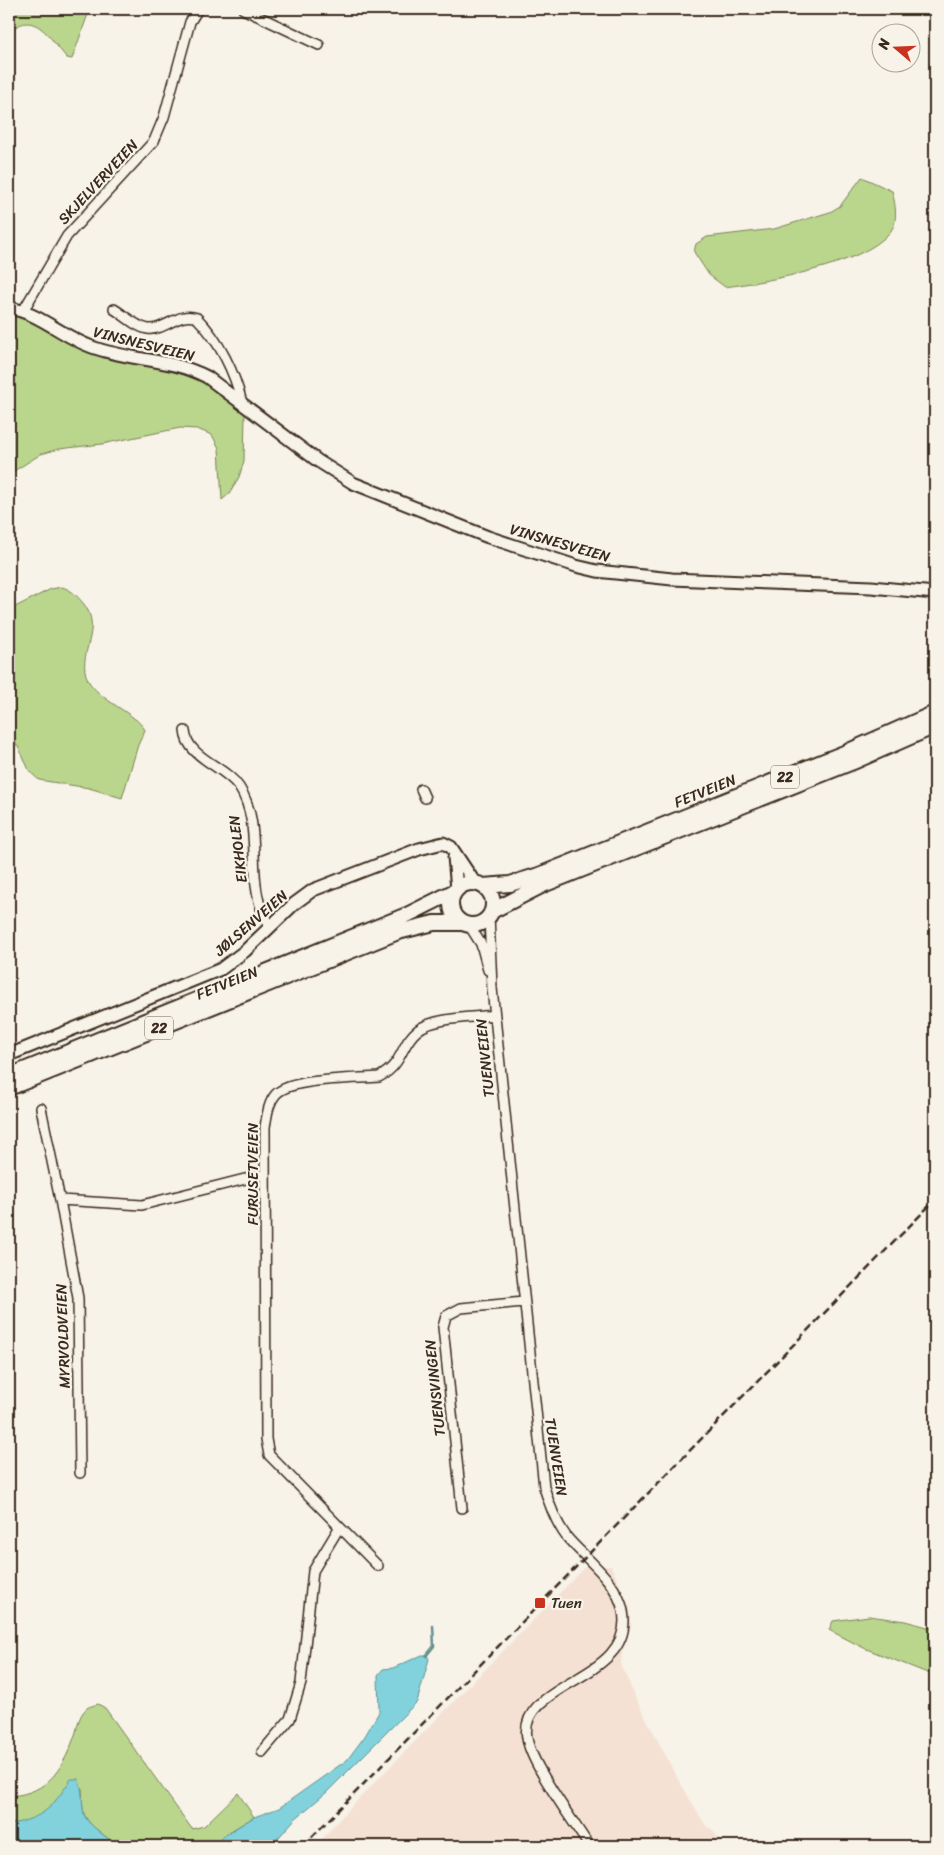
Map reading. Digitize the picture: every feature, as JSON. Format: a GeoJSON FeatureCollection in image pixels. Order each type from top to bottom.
{"type":"FeatureCollection","features":[{"type":"Feature","properties":{"kind":"highway","name":"FETVEIEN"},"geometry":{"type":"LineString","coordinates":[[479,885],[510,884],[539,875],[849,752],[935,713]]}},
{"type":"Feature","properties":{"kind":"highway","name":"FETVEIEN"},"geometry":{"type":"LineString","coordinates":[[491,913],[543,885],[854,762],[935,726]]}},
{"type":"Feature","properties":{"kind":"highway","name":"22"},"geometry":{"type":"LineString","coordinates":[[456,890],[465,884],[479,885]]}},
{"type":"Feature","properties":{"kind":"highway"},"geometry":{"type":"LineString","coordinates":[[479,885],[492,897],[491,913]]}},
{"type":"Feature","properties":{"kind":"highway","name":"FETVEIEN"},"geometry":{"type":"LineString","coordinates":[[9,1076],[415,912],[456,890]]}},
{"type":"Feature","properties":{"kind":"highway"},"geometry":{"type":"LineString","coordinates":[[456,890],[451,908],[465,924]]}},
{"type":"Feature","properties":{"kind":"highway","name":"22"},"geometry":{"type":"LineString","coordinates":[[465,924],[481,923],[491,913]]}},
{"type":"Feature","properties":{"kind":"highway","name":"FETVEIEN"},"geometry":{"type":"LineString","coordinates":[[9,1088],[398,932],[434,923],[465,924]]}},
{"type":"Feature","properties":{"kind":"main road","name":"VINSNESVEIEN"},"geometry":{"type":"LineString","coordinates":[[9,308],[23,311],[89,346],[170,362],[195,371],[242,403],[318,461],[354,484],[488,537],[576,566],[597,572],[656,578],[872,587],[935,594]]}},
{"type":"Feature","properties":{"kind":"main road","name":"JØLSENVEIEN"},"geometry":{"type":"LineString","coordinates":[[9,1055],[214,972],[236,958],[303,897],[333,881],[440,843],[448,845],[454,853]]}},
{"type":"Feature","properties":{"kind":"main road"},"geometry":{"type":"LineString","coordinates":[[454,853],[479,885]]}},
{"type":"Feature","properties":{"kind":"main road"},"geometry":{"type":"LineString","coordinates":[[454,853],[456,890]]}},
{"type":"Feature","properties":{"kind":"street","name":"SKJELVERVEIEN"},"geometry":{"type":"LineString","coordinates":[[23,311],[67,236],[154,142],[164,118],[190,22],[198,9]]}},
{"type":"Feature","properties":{"kind":"street"},"geometry":{"type":"LineString","coordinates":[[243,9],[319,45]]}},
{"type":"Feature","properties":{"kind":"street","name":"VINSNESVEIEN"},"geometry":{"type":"LineString","coordinates":[[114,309],[148,329],[158,327],[184,316],[197,318],[218,347],[233,377],[242,403]]}},
{"type":"Feature","properties":{"kind":"street","name":"EIKHOLEN"},"geometry":{"type":"LineString","coordinates":[[185,731],[187,740],[194,750],[228,774],[244,796],[251,821],[259,906],[270,926]]}},
{"type":"Feature","properties":{"kind":"street","name":"TUENVEIEN"},"geometry":{"type":"LineString","coordinates":[[491,913],[494,1016],[540,1467],[550,1507],[565,1535],[615,1591],[623,1610],[621,1634],[614,1649],[587,1674],[534,1708],[527,1727],[527,1737],[532,1755],[589,1846]]}},
{"type":"Feature","properties":{"kind":"street","name":"TUENVEIEN"},"geometry":{"type":"LineString","coordinates":[[465,924],[481,944],[492,988]]}},
{"type":"Feature","properties":{"kind":"street","name":"FURUSETVEIEN"},"geometry":{"type":"LineString","coordinates":[[378,1566],[269,1455],[266,1439],[266,1120],[269,1106],[280,1092],[301,1084],[379,1077],[390,1071],[418,1030],[434,1022],[494,1016]]}},
{"type":"Feature","properties":{"kind":"street","name":"MYRVOLDVEIEN"},"geometry":{"type":"LineString","coordinates":[[41,1108],[78,1298],[80,1473]]}},
{"type":"Feature","properties":{"kind":"street"},"geometry":{"type":"LineString","coordinates":[[60,1200],[142,1205],[265,1174]]}},
{"type":"Feature","properties":{"kind":"street","name":"TUENSVINGEN"},"geometry":{"type":"LineString","coordinates":[[462,1508],[443,1327],[446,1316],[461,1308],[524,1302]]}},
{"type":"Feature","properties":{"kind":"street"},"geometry":{"type":"LineString","coordinates":[[262,1752],[290,1719],[301,1683],[313,1571],[339,1528]]}},
{"type":"Feature","properties":{"kind":"shaded area","name":"Tuen"},"geometry":{"type":"Polygon","coordinates":[[[586,1566],[611,1566],[630,1608],[631,1625],[622,1652],[621,1664],[635,1697],[678,1779],[706,1826],[713,1830],[723,1846],[316,1846],[343,1815],[586,1566]]]}},
{"type":"Feature","properties":{"kind":"green space"},"geometry":{"type":"Polygon","coordinates":[[[9,9],[87,9],[88,14],[72,59],[67,58],[48,35],[34,24],[18,25],[9,32],[9,9]]]}},
{"type":"Feature","properties":{"kind":"green space"},"geometry":{"type":"Polygon","coordinates":[[[862,177],[892,191],[895,206],[895,223],[890,232],[877,244],[859,254],[837,263],[789,276],[725,287],[709,275],[694,252],[696,244],[707,237],[774,229],[830,212],[840,206],[862,177]]]}},
{"type":"Feature","properties":{"kind":"green space"},"geometry":{"type":"Polygon","coordinates":[[[15,313],[97,350],[201,376],[241,403],[245,413],[244,461],[239,477],[230,493],[222,500],[219,448],[212,435],[197,429],[180,428],[102,444],[59,449],[41,454],[14,471],[9,471],[9,314],[15,313]]]}},
{"type":"Feature","properties":{"kind":"green space"},"geometry":{"type":"Polygon","coordinates":[[[62,587],[76,595],[89,613],[91,632],[85,661],[85,671],[88,680],[100,694],[134,718],[145,730],[138,745],[122,798],[89,788],[39,780],[30,772],[19,748],[9,736],[9,610],[51,589],[62,587]]]}},
{"type":"Feature","properties":{"kind":"green space"},"geometry":{"type":"Polygon","coordinates":[[[869,1616],[905,1621],[935,1629],[935,1676],[864,1648],[829,1630],[833,1621],[869,1616]]]}},
{"type":"Feature","properties":{"kind":"green space"},"geometry":{"type":"Polygon","coordinates":[[[98,1704],[105,1708],[192,1829],[204,1826],[238,1793],[254,1817],[226,1834],[212,1846],[117,1846],[95,1828],[85,1816],[82,1788],[56,1800],[47,1811],[33,1820],[9,1825],[9,1796],[35,1790],[53,1776],[66,1756],[83,1713],[87,1708],[98,1704]]]}},
{"type":"Feature","properties":{"kind":"water"},"geometry":{"type":"Polygon","coordinates":[[[422,1655],[427,1655],[429,1659],[417,1702],[327,1792],[295,1819],[271,1846],[212,1846],[226,1834],[254,1817],[279,1808],[347,1760],[365,1736],[379,1712],[378,1675],[383,1669],[393,1668],[422,1655]]]}},
{"type":"Feature","properties":{"kind":"water"},"geometry":{"type":"Polygon","coordinates":[[[71,1779],[78,1779],[80,1783],[86,1818],[117,1846],[9,1846],[9,1825],[39,1815],[46,1810],[58,1798],[71,1779]]]}},
{"type":"Feature","properties":{"kind":"waterway"},"geometry":{"type":"LineString","coordinates":[[426,1656],[434,1646],[433,1626]]}},
{"type":"Feature","properties":{"kind":"railway"},"geometry":{"type":"LineString","coordinates":[[303,1846],[935,1200]]}},
{"type":"Feature","properties":{"kind":"place","name":"Tuen"},"geometry":{"type":"Point","coordinates":[540,1603]}}]}
